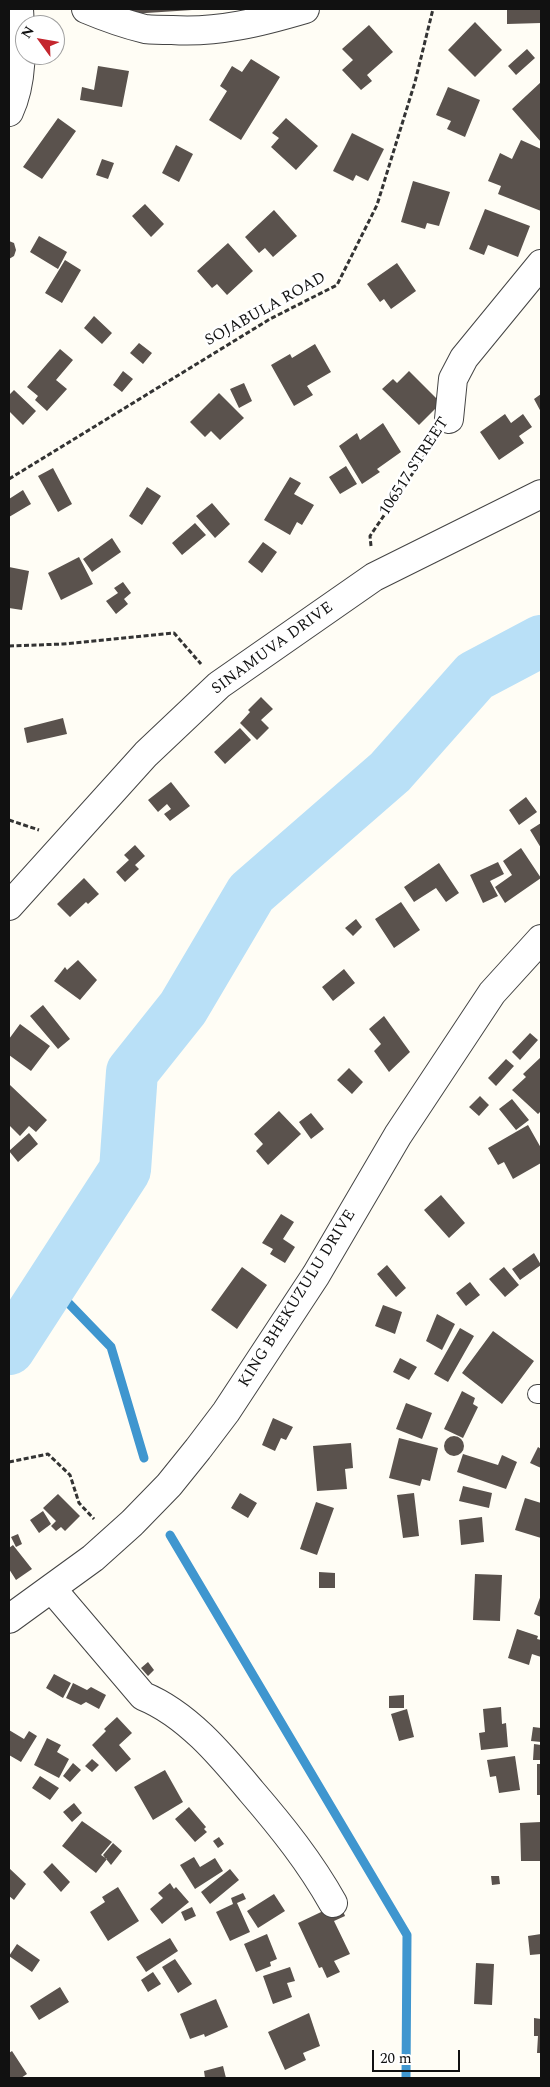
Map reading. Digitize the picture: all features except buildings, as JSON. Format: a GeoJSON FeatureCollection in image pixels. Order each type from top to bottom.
{"type":"FeatureCollection","features":[{"type":"Feature","properties":{"kind":"street"},"geometry":{"type":"LineString","coordinates":[[9,112],[22,52],[19,9]]}},
{"type":"Feature","properties":{"kind":"street"},"geometry":{"type":"LineString","coordinates":[[86,9],[112,20],[147,29],[198,32],[237,27],[305,9]]}},
{"type":"Feature","properties":{"kind":"street","name":"106517 STREET"},"geometry":{"type":"LineString","coordinates":[[449,419],[453,379],[464,358],[541,264]]}},
{"type":"Feature","properties":{"kind":"street","name":"SINAMUVA DRIVE"},"geometry":{"type":"LineString","coordinates":[[9,906],[146,754],[219,685],[374,577],[541,494]]}},
{"type":"Feature","properties":{"kind":"street","name":"KING BHEKUZULU DRIVE"},"geometry":{"type":"LineString","coordinates":[[9,1619],[93,1558],[132,1523],[169,1485],[198,1449],[226,1412],[316,1275],[398,1135],[492,993],[541,939]]}},
{"type":"Feature","properties":{"kind":"street"},"geometry":{"type":"LineString","coordinates":[[52,1589],[143,1696],[161,1703],[230,1765],[283,1827],[318,1876],[333,1903]]}},
{"type":"Feature","properties":{"kind":"path","name":"SOJABULA ROAD"},"geometry":{"type":"LineString","coordinates":[[9,479],[270,319],[337,285],[376,205],[415,82],[433,9]]}},
{"type":"Feature","properties":{"kind":"path","name":"106517 STREET"},"geometry":{"type":"LineString","coordinates":[[374,577],[370,536],[449,419]]}},
{"type":"Feature","properties":{"kind":"path"},"geometry":{"type":"LineString","coordinates":[[9,646],[63,644],[174,632],[219,685]]}},
{"type":"Feature","properties":{"kind":"path"},"geometry":{"type":"LineString","coordinates":[[9,1462],[48,1454],[70,1475],[79,1503],[113,1539]]}},
{"type":"Feature","properties":{"kind":"waterway"},"geometry":{"type":"LineString","coordinates":[[9,1349],[125,1170],[132,1072],[183,1008],[251,893],[390,772],[475,676],[541,641]]}},
{"type":"Feature","properties":{"kind":"waterway"},"geometry":{"type":"LineString","coordinates":[[51,1285],[111,1347],[144,1458]]}},
{"type":"Feature","properties":{"kind":"waterway"},"geometry":{"type":"LineString","coordinates":[[170,1535],[407,1935],[406,2078]]}}]}
